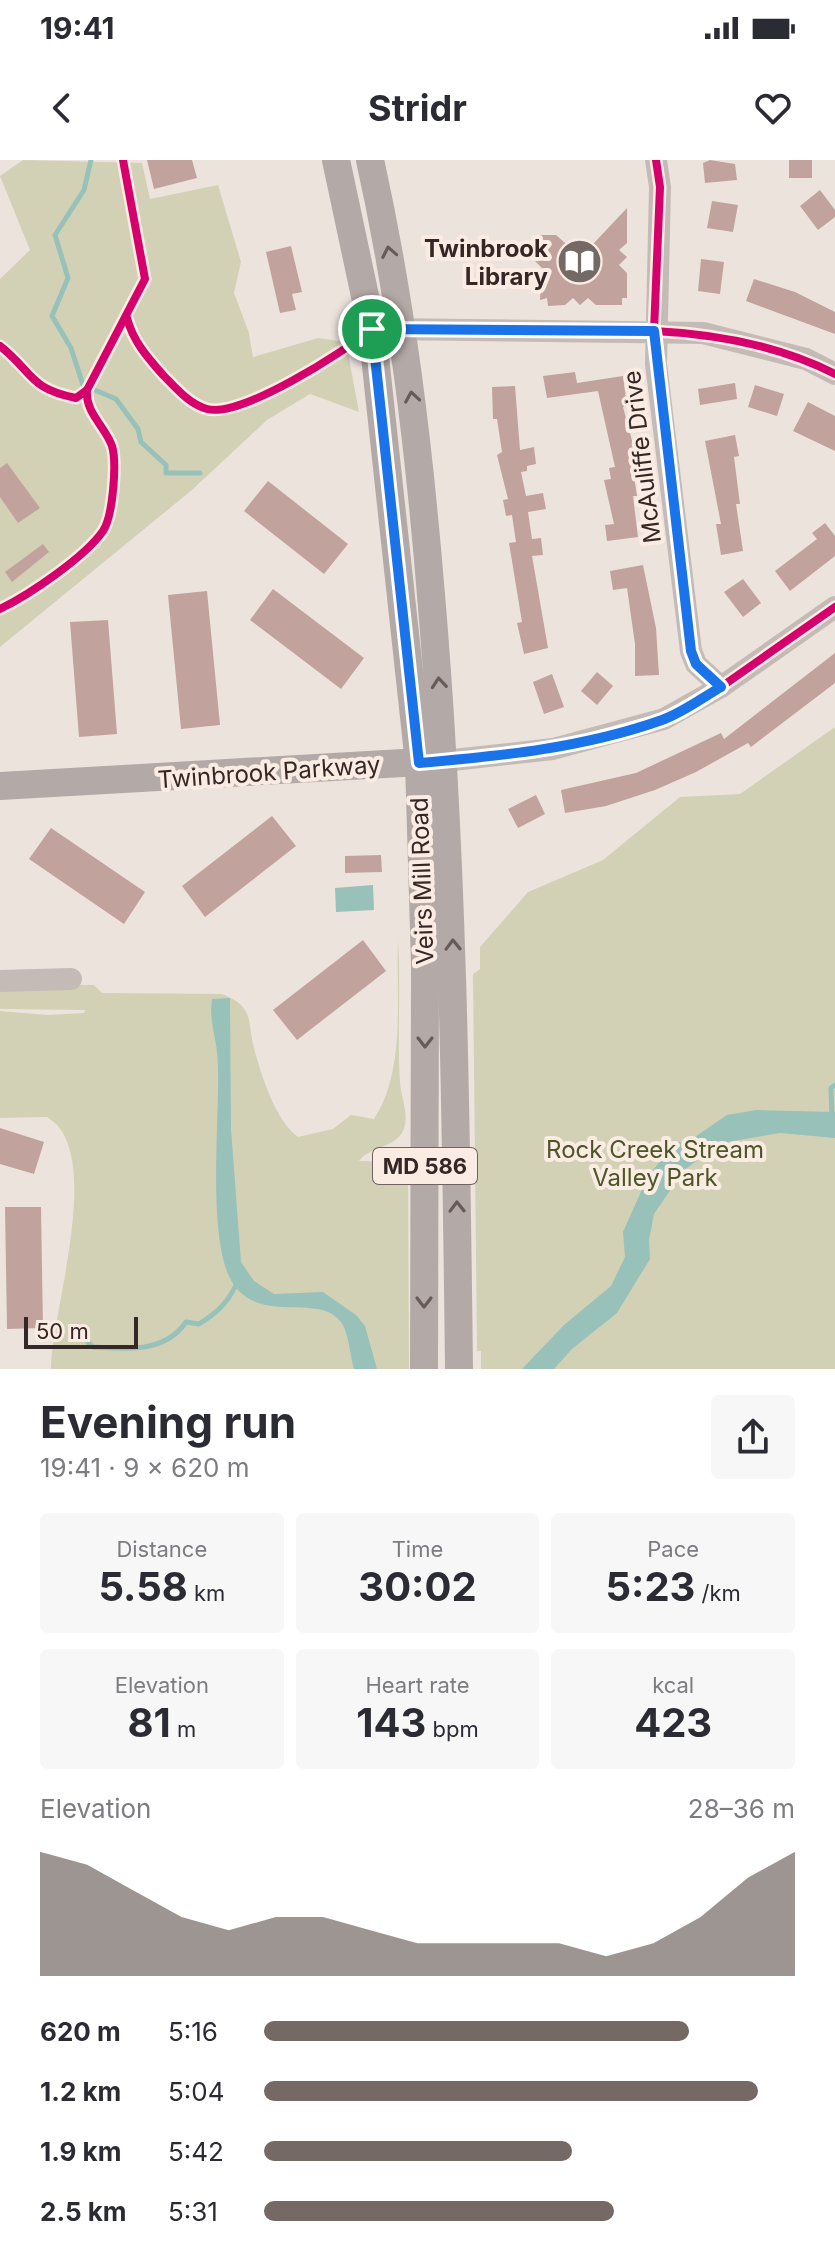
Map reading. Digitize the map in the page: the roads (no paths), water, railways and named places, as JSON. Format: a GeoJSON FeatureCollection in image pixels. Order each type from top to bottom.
{"type":"FeatureCollection","features":[{"type":"Feature","properties":{"kind":"main road","name":"Veirs Mill Road"},"geometry":{"type":"LineString","coordinates":[[336,160],[372,329],[453,936],[459,1369]]}},
{"type":"Feature","properties":{"kind":"main road","name":"Veirs Mill Road"},"geometry":{"type":"LineString","coordinates":[[370,160],[417,425],[432,762],[425,964],[424,1369]]}},
{"type":"Feature","properties":{"kind":"main road","name":"Twinbrook Parkway"},"geometry":{"type":"LineString","coordinates":[[0,786],[432,762]]}},
{"type":"Feature","properties":{"kind":"street","name":"McAuliffe Drive"},"geometry":{"type":"LineString","coordinates":[[656,160],[660,187],[654,331],[691,651],[696,664],[721,687]]}},
{"type":"Feature","properties":{"kind":"street"},"geometry":{"type":"LineString","coordinates":[[372,329],[703,333],[806,359],[835,374]]}},
{"type":"Feature","properties":{"kind":"street","name":"Twinbrook Parkway"},"geometry":{"type":"LineString","coordinates":[[432,762],[553,749],[664,719],[721,687],[835,607]]}},
{"type":"Feature","properties":{"kind":"street"},"geometry":{"type":"LineString","coordinates":[[0,981],[71,979]]}},
{"type":"Feature","properties":{"kind":"water"},"geometry":{"type":"Polygon","coordinates":[[[373,885],[374,910],[336,912],[335,888],[373,885]]]}},
{"type":"Feature","properties":{"kind":"water"},"geometry":{"type":"Polygon","coordinates":[[[230,998],[231,1129],[241,1262],[254,1281],[274,1294],[323,1292],[356,1315],[365,1326],[377,1369],[354,1369],[344,1327],[332,1314],[308,1308],[266,1305],[252,1300],[240,1292],[228,1274],[217,1215],[218,1076],[211,1006],[212,999],[230,998]]]}},
{"type":"Feature","properties":{"kind":"water"},"geometry":{"type":"Polygon","coordinates":[[[756,1110],[835,1112],[835,1138],[780,1133],[722,1143],[684,1170],[654,1214],[649,1240],[650,1259],[617,1313],[572,1349],[554,1369],[522,1369],[564,1325],[611,1286],[625,1257],[623,1232],[648,1176],[663,1158],[662,1149],[675,1141],[686,1143],[727,1115],[756,1110]]]}},
{"type":"Feature","properties":{"kind":"waterway"},"geometry":{"type":"LineString","coordinates":[[91,160],[84,190],[55,235],[68,278],[52,316],[71,348],[83,385],[116,399],[138,429],[141,442],[166,465],[166,473],[200,473]]}},
{"type":"Feature","properties":{"kind":"waterway"},"geometry":{"type":"LineString","coordinates":[[832,1119],[831,1088],[835,1085]]}},
{"type":"Feature","properties":{"kind":"waterway"},"geometry":{"type":"LineString","coordinates":[[81,1335],[93,1347],[132,1348],[156,1344],[177,1332],[186,1322],[199,1324],[210,1317],[224,1304],[235,1287]]}},
{"type":"Feature","properties":{"kind":"place","name":"Twinbrook Library"},"geometry":{"type":"Point","coordinates":[579,262]}},
{"type":"Feature","properties":{"kind":"park label","name":"Rock Creek Stream Valley Park"},"geometry":{"type":"Point","coordinates":[655,1163]}}]}
